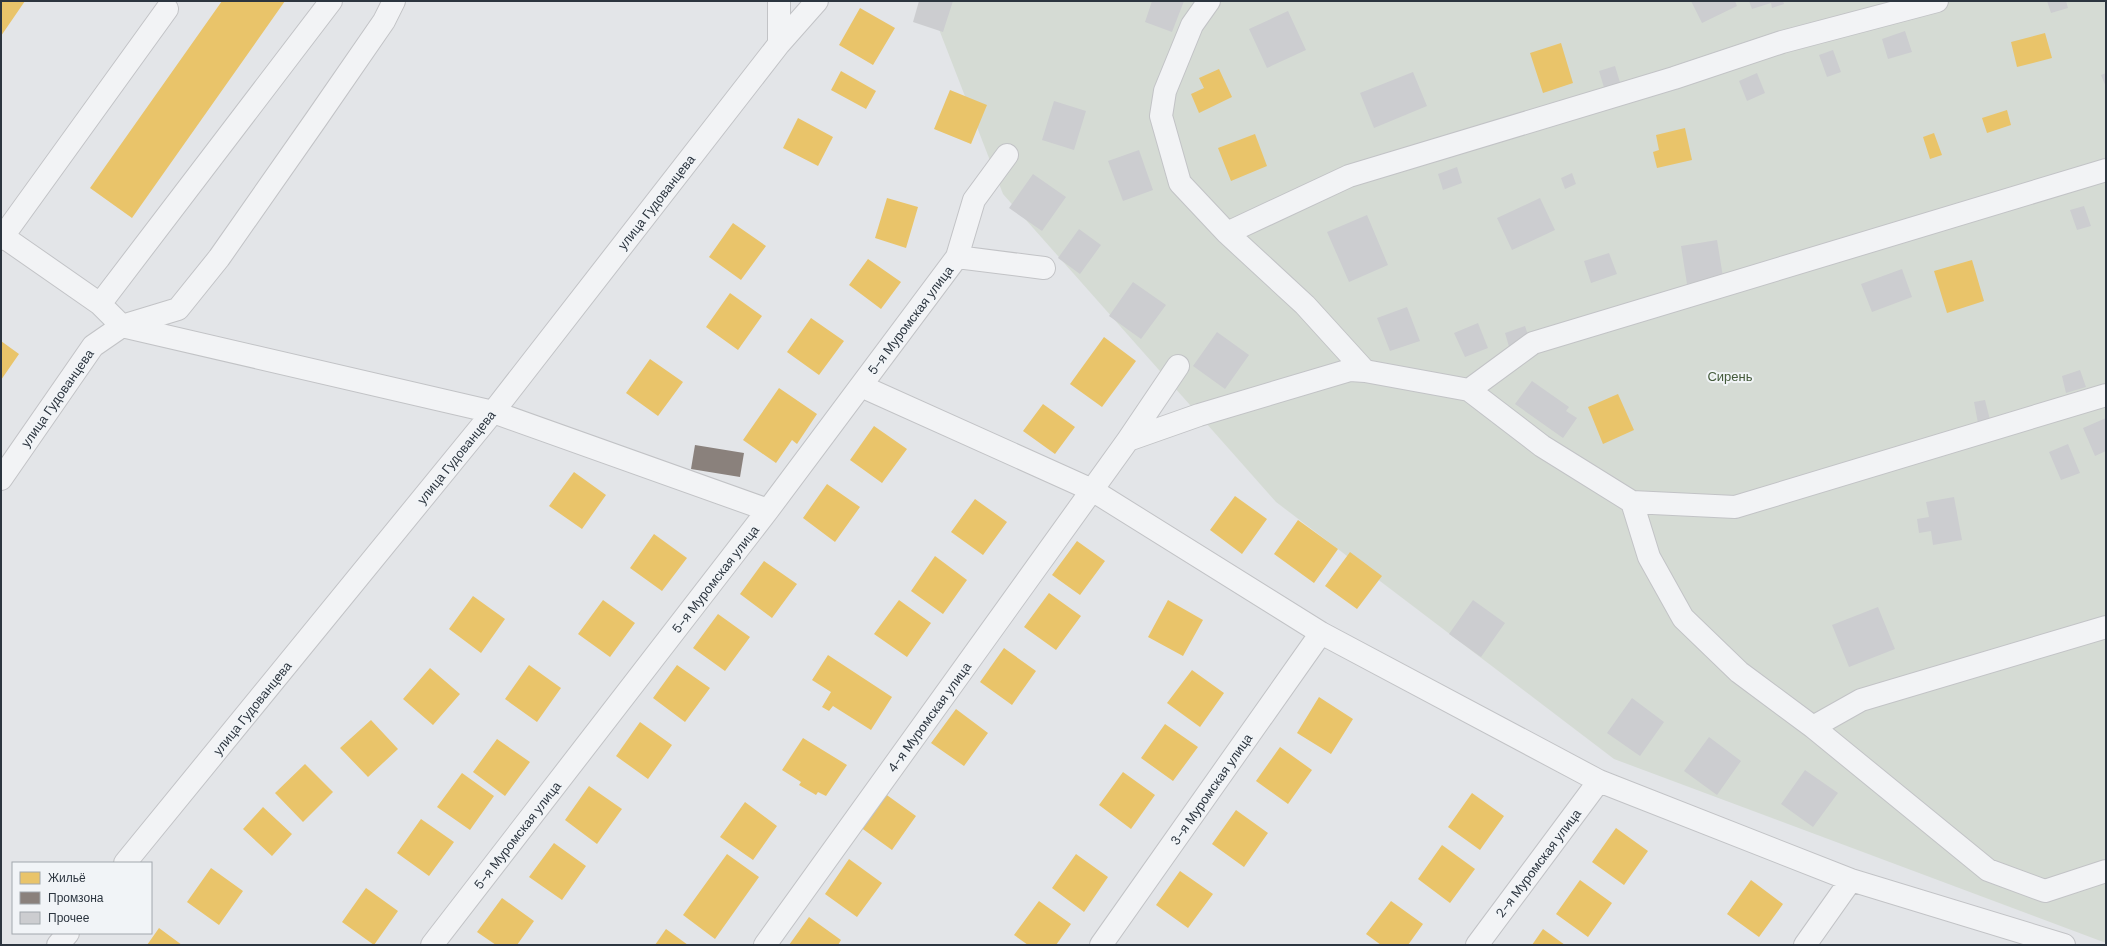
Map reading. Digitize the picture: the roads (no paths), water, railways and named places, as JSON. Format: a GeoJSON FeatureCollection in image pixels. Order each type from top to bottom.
{"type":"FeatureCollection","features":[{"type":"Feature","properties":{"kind":"street"},"geometry":{"type":"LineString","coordinates":[[100,304],[331,1]]}},
{"type":"Feature","properties":{"kind":"street","name":"улица Гудованцева"},"geometry":{"type":"LineString","coordinates":[[1,479],[93,346],[122,326],[178,309],[219,258],[384,21],[394,1]]}},
{"type":"Feature","properties":{"kind":"street"},"geometry":{"type":"LineString","coordinates":[[779,1],[779,44]]}},
{"type":"Feature","properties":{"kind":"street","name":"улица Гудованцева"},"geometry":{"type":"LineString","coordinates":[[126,862],[493,412],[779,44],[817,1]]}},
{"type":"Feature","properties":{"kind":"street"},"geometry":{"type":"LineString","coordinates":[[1209,1],[1192,25],[1166,91],[1162,116],[1180,183],[1228,232],[1305,305],[1366,371]]}},
{"type":"Feature","properties":{"kind":"street"},"geometry":{"type":"LineString","coordinates":[[1228,232],[1349,176],[1674,78],[1782,42],[1937,1]]}},
{"type":"Feature","properties":{"kind":"street"},"geometry":{"type":"LineString","coordinates":[[167,9],[2,237],[100,304],[122,326],[493,412],[768,510]]}},
{"type":"Feature","properties":{"kind":"street","name":"5-я Муромская улица"},"geometry":{"type":"LineString","coordinates":[[432,945],[768,510],[957,257],[974,200],[1007,155]]}},
{"type":"Feature","properties":{"kind":"street"},"geometry":{"type":"LineString","coordinates":[[1469,390],[1533,343],[2106,170]]}},
{"type":"Feature","properties":{"kind":"street"},"geometry":{"type":"LineString","coordinates":[[957,257],[1044,268]]}},
{"type":"Feature","properties":{"kind":"street","name":"4-я Муромская улица"},"geometry":{"type":"LineString","coordinates":[[765,945],[1128,440],[1178,366]]}},
{"type":"Feature","properties":{"kind":"street"},"geometry":{"type":"LineString","coordinates":[[1128,440],[1199,415],[1350,370],[1366,371],[1469,390],[1542,446],[1632,502],[1735,507],[2106,395]]}},
{"type":"Feature","properties":{"kind":"street"},"geometry":{"type":"LineString","coordinates":[[861,386],[1092,490],[1321,633],[1599,781],[1851,880],[2064,945]]}},
{"type":"Feature","properties":{"kind":"street"},"geometry":{"type":"LineString","coordinates":[[1632,502],[1649,556],[1683,618],[1739,672],[1813,727],[1988,870],[2045,891],[2106,871]]}},
{"type":"Feature","properties":{"kind":"street"},"geometry":{"type":"LineString","coordinates":[[1813,727],[1861,700],[2106,626]]}},
{"type":"Feature","properties":{"kind":"street","name":"3-я Муромская улица"},"geometry":{"type":"LineString","coordinates":[[1100,945],[1321,633]]}},
{"type":"Feature","properties":{"kind":"street","name":"2-я Муромская улица"},"geometry":{"type":"LineString","coordinates":[[1477,945],[1599,781]]}},
{"type":"Feature","properties":{"kind":"street"},"geometry":{"type":"LineString","coordinates":[[1805,945],[1851,880]]}},
{"type":"Feature","properties":{"kind":"street"},"geometry":{"type":"LineString","coordinates":[[58,945],[67,934]]}},
{"type":"Feature","properties":{"kind":"park label","name":"Сирень"},"geometry":{"type":"Point","coordinates":[1730,376]}}]}
